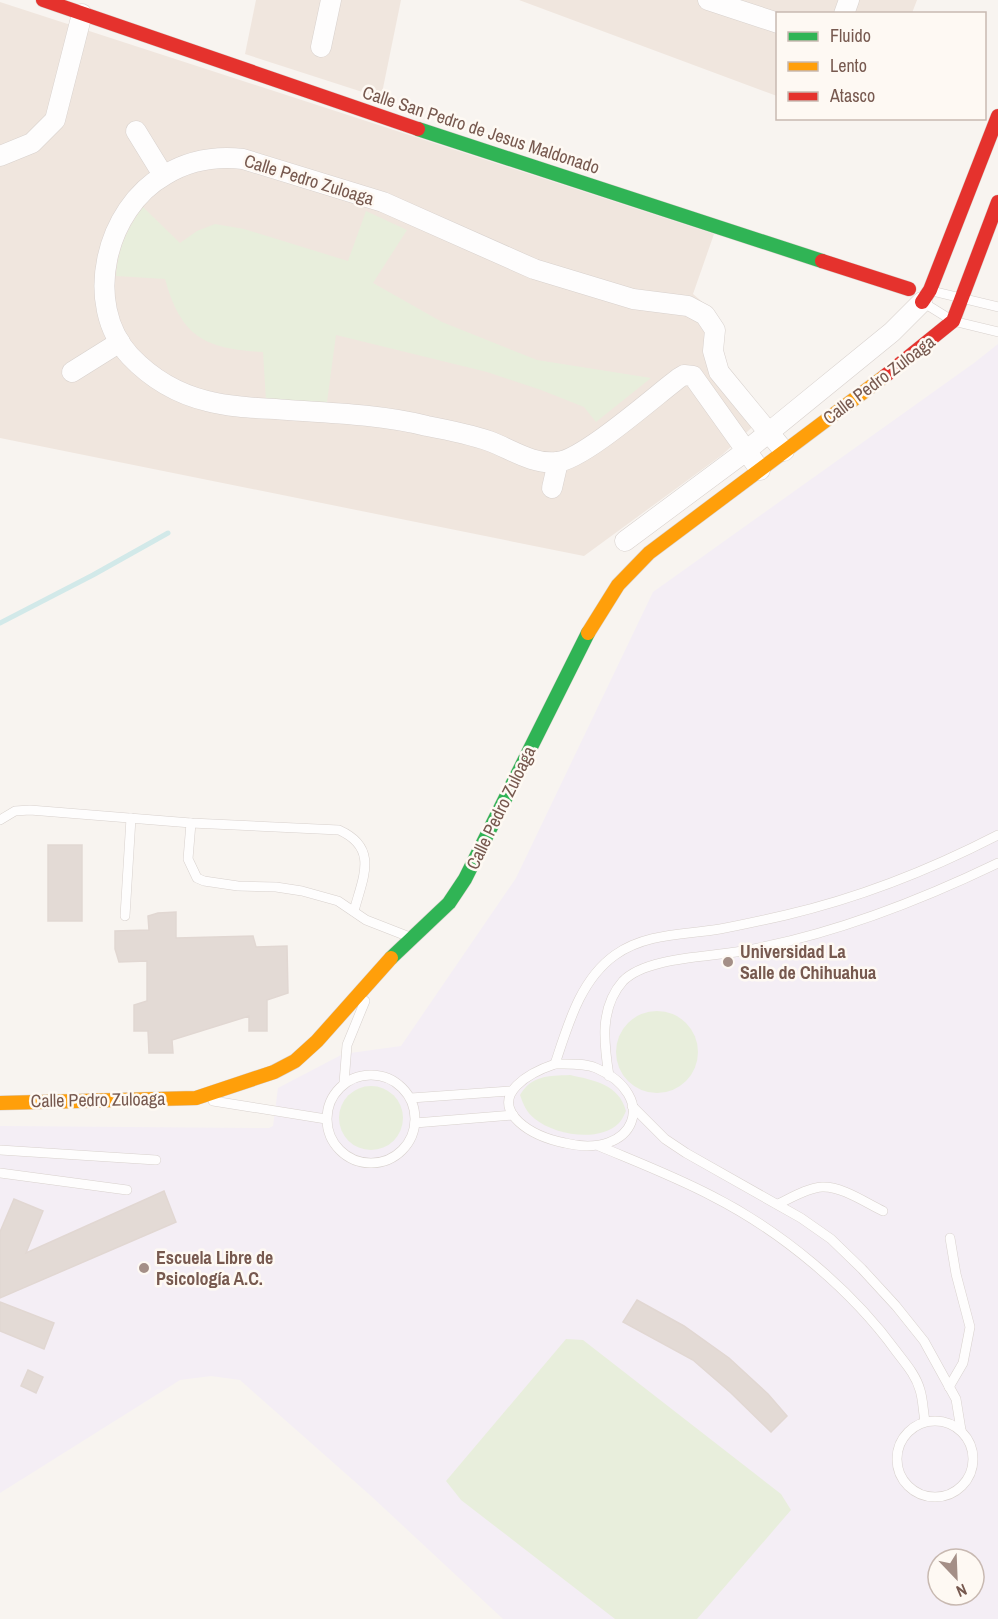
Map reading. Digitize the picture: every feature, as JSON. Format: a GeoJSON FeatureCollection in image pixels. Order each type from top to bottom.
{"type":"FeatureCollection","features":[{"type":"Feature","properties":{"kind":"street","name":"Calle San Pedro de Jesus Maldonado"},"geometry":{"type":"LineString","coordinates":[[43,0],[394,121],[920,294]]}},
{"type":"Feature","properties":{"kind":"street"},"geometry":{"type":"LineString","coordinates":[[321,47],[331,0]]}},
{"type":"Feature","properties":{"kind":"street"},"geometry":{"type":"LineString","coordinates":[[708,0],[776,23]]}},
{"type":"Feature","properties":{"kind":"street"},"geometry":{"type":"LineString","coordinates":[[0,156],[32,144],[55,120],[82,14]]}},
{"type":"Feature","properties":{"kind":"street"},"geometry":{"type":"LineString","coordinates":[[920,294],[998,116]]}},
{"type":"Feature","properties":{"kind":"street"},"geometry":{"type":"LineString","coordinates":[[136,130],[163,175]]}},
{"type":"Feature","properties":{"kind":"street"},"geometry":{"type":"LineString","coordinates":[[0,142],[28,132],[43,132]]}},
{"type":"Feature","properties":{"kind":"street","name":"Calle Pedro Zuloaga"},"geometry":{"type":"LineString","coordinates":[[558,462],[543,462],[489,441],[424,425],[354,415],[238,406],[208,401],[179,392],[162,382],[130,356],[113,332],[105,305],[105,279],[117,226],[149,186],[163,175],[201,161],[222,157],[243,159],[383,202],[534,269],[633,299],[688,306],[705,315],[712,322],[715,330],[714,359],[720,372],[784,451]]}},
{"type":"Feature","properties":{"kind":"street","name":"Calle Pedro Zuloaga"},"geometry":{"type":"LineString","coordinates":[[0,1103],[196,1098],[265,1076],[295,1061],[317,1041],[378,971],[449,903],[465,879],[585,638],[613,592],[630,571],[649,553],[953,321],[998,202]]}},
{"type":"Feature","properties":{"kind":"street","name":"Calle Pedro Zuloaga"},"geometry":{"type":"LineString","coordinates":[[625,541],[746,451],[892,332],[920,294]]}},
{"type":"Feature","properties":{"kind":"street"},"geometry":{"type":"LineString","coordinates":[[72,372],[120,342]]}},
{"type":"Feature","properties":{"kind":"street"},"geometry":{"type":"LineString","coordinates":[[552,489],[558,462],[583,452],[679,378],[689,375],[693,376],[760,470]]}},
{"type":"Feature","properties":{"kind":"lane"},"geometry":{"type":"LineString","coordinates":[[920,294],[962,299],[998,307]]}},
{"type":"Feature","properties":{"kind":"lane"},"geometry":{"type":"LineString","coordinates":[[920,294],[953,321],[998,332]]}},
{"type":"Feature","properties":{"kind":"lane"},"geometry":{"type":"LineString","coordinates":[[0,820],[15,811],[30,810],[339,830],[353,836],[360,843],[366,858],[366,867],[354,911]]}},
{"type":"Feature","properties":{"kind":"lane"},"geometry":{"type":"LineString","coordinates":[[125,916],[131,818]]}},
{"type":"Feature","properties":{"kind":"lane"},"geometry":{"type":"LineString","coordinates":[[191,822],[188,859],[197,878],[238,886],[276,887],[302,891],[338,901],[386,929],[412,938]]}},
{"type":"Feature","properties":{"kind":"lane"},"geometry":{"type":"LineString","coordinates":[[555,1064],[571,1014],[586,988],[600,969],[615,955],[631,946],[651,939],[730,927],[833,903],[947,860],[998,835]]}},
{"type":"Feature","properties":{"kind":"lane"},"geometry":{"type":"LineString","coordinates":[[609,1076],[604,1046],[609,1002],[624,980],[637,971],[656,964],[738,952],[863,919],[935,892],[998,863]]}},
{"type":"Feature","properties":{"kind":"lane"},"geometry":{"type":"LineString","coordinates":[[344,1083],[347,1046],[378,971]]}},
{"type":"Feature","properties":{"kind":"lane"},"geometry":{"type":"LineString","coordinates":[[555,1064],[596,1068],[609,1076],[624,1089],[632,1106],[634,1117],[625,1135],[614,1142],[600,1146],[575,1146],[556,1141],[521,1124],[513,1115],[508,1102],[511,1091],[530,1075],[555,1064]]}},
{"type":"Feature","properties":{"kind":"lane"},"geometry":{"type":"LineString","coordinates":[[381,1075],[398,1084],[411,1098],[415,1110],[415,1123],[411,1137],[403,1150],[391,1159],[376,1163],[362,1162],[348,1157],[336,1147],[329,1134],[326,1119],[331,1099],[344,1083],[362,1076],[381,1075]]}},
{"type":"Feature","properties":{"kind":"lane"},"geometry":{"type":"LineString","coordinates":[[411,1098],[511,1091]]}},
{"type":"Feature","properties":{"kind":"lane","name":"Calle Pedro Zuloaga"},"geometry":{"type":"LineString","coordinates":[[196,1098],[326,1119]]}},
{"type":"Feature","properties":{"kind":"lane"},"geometry":{"type":"LineString","coordinates":[[632,1106],[665,1139],[778,1204],[831,1239],[869,1276],[924,1341],[959,1408],[961,1430]]}},
{"type":"Feature","properties":{"kind":"lane"},"geometry":{"type":"LineString","coordinates":[[415,1123],[513,1115]]}},
{"type":"Feature","properties":{"kind":"lane"},"geometry":{"type":"LineString","coordinates":[[600,1146],[713,1196],[785,1241],[827,1276],[882,1332],[910,1369],[920,1390],[925,1421]]}},
{"type":"Feature","properties":{"kind":"lane"},"geometry":{"type":"LineString","coordinates":[[0,1150],[156,1160]]}},
{"type":"Feature","properties":{"kind":"lane"},"geometry":{"type":"LineString","coordinates":[[0,1173],[127,1190]]}},
{"type":"Feature","properties":{"kind":"lane"},"geometry":{"type":"LineString","coordinates":[[778,1204],[822,1187],[841,1191],[883,1211]]}},
{"type":"Feature","properties":{"kind":"lane"},"geometry":{"type":"LineString","coordinates":[[949,1387],[963,1363],[970,1327],[956,1274],[950,1238]]}},
{"type":"Feature","properties":{"kind":"lane"},"geometry":{"type":"LineString","coordinates":[[925,1421],[944,1422],[961,1430],[969,1440],[973,1452],[973,1465],[969,1478],[950,1494],[938,1497],[926,1496],[914,1491],[905,1483],[899,1472],[896,1460],[898,1447],[913,1427],[925,1421]]}},
{"type":"Feature","properties":{"kind":"shaded area"},"geometry":{"type":"Polygon","coordinates":[[[256,0],[401,0],[381,98],[245,54],[256,0]]]}},
{"type":"Feature","properties":{"kind":"shaded area"},"geometry":{"type":"Polygon","coordinates":[[[519,0],[917,0],[912,12],[776,12],[776,96],[519,0]]]}},
{"type":"Feature","properties":{"kind":"shaded area"},"geometry":{"type":"Polygon","coordinates":[[[0,2],[714,234],[693,294],[713,311],[721,369],[761,419],[722,455],[584,556],[0,438],[0,2]]]}},
{"type":"Feature","properties":{"kind":"shaded area","name":"Universidad La Salle de Chihuahua"},"geometry":{"type":"Polygon","coordinates":[[[998,344],[998,1619],[503,1619],[371,1496],[240,1380],[211,1376],[180,1380],[0,1493],[0,1126],[269,1128],[273,1126],[278,1088],[343,1054],[401,1046],[516,878],[653,592],[998,344]]]}},
{"type":"Feature","properties":{"kind":"green space"},"geometry":{"type":"Polygon","coordinates":[[[143,207],[180,243],[197,231],[215,224],[244,229],[348,261],[366,211],[407,230],[373,283],[442,322],[537,360],[651,378],[596,422],[584,407],[541,390],[487,372],[336,335],[327,402],[266,401],[263,352],[225,347],[198,336],[179,314],[171,299],[165,279],[116,276],[124,239],[143,207]]]}},
{"type":"Feature","properties":{"kind":"green space"},"geometry":{"type":"Polygon","coordinates":[[[657,1011],[673,1014],[686,1023],[695,1036],[698,1052],[695,1068],[686,1081],[673,1090],[657,1093],[641,1090],[628,1081],[619,1068],[616,1052],[619,1036],[628,1023],[641,1014],[657,1011]]]}},
{"type":"Feature","properties":{"kind":"green space"},"geometry":{"type":"Polygon","coordinates":[[[570,1075],[604,1085],[618,1095],[626,1111],[619,1123],[600,1133],[589,1135],[565,1133],[544,1125],[532,1117],[520,1095],[525,1088],[541,1078],[570,1075]]]}},
{"type":"Feature","properties":{"kind":"green space"},"geometry":{"type":"Polygon","coordinates":[[[365,1086],[377,1086],[394,1095],[401,1106],[403,1118],[401,1130],[394,1141],[377,1150],[365,1150],[353,1145],[344,1136],[339,1124],[339,1112],[344,1100],[353,1091],[365,1086]]]}},
{"type":"Feature","properties":{"kind":"green space"},"geometry":{"type":"Polygon","coordinates":[[[566,1339],[583,1340],[781,1494],[791,1510],[697,1619],[615,1619],[461,1500],[446,1481],[566,1339]]]}},
{"type":"Feature","properties":{"kind":"building"},"geometry":{"type":"Polygon","coordinates":[[[48,845],[82,845],[82,921],[48,921],[48,845]]]}},
{"type":"Feature","properties":{"kind":"building"},"geometry":{"type":"Polygon","coordinates":[[[176,912],[176,938],[253,936],[256,947],[287,946],[288,993],[267,1000],[267,1031],[249,1031],[249,1016],[172,1040],[173,1053],[149,1053],[148,1031],[134,1031],[134,1005],[147,1001],[147,961],[119,962],[115,949],[115,931],[149,930],[148,916],[176,912]]]}},
{"type":"Feature","properties":{"kind":"building"},"geometry":{"type":"Polygon","coordinates":[[[164,1191],[176,1222],[0,1298],[0,1232],[14,1199],[43,1211],[26,1253],[164,1191]]]}},
{"type":"Feature","properties":{"kind":"building"},"geometry":{"type":"Polygon","coordinates":[[[637,1300],[684,1326],[729,1358],[768,1394],[787,1416],[771,1432],[693,1360],[623,1322],[637,1300]]]}},
{"type":"Feature","properties":{"kind":"building"},"geometry":{"type":"Polygon","coordinates":[[[0,1302],[54,1323],[44,1349],[0,1331],[0,1302]]]}},
{"type":"Feature","properties":{"kind":"building"},"geometry":{"type":"Polygon","coordinates":[[[28,1370],[43,1377],[36,1393],[21,1386],[28,1370]]]}},
{"type":"Feature","properties":{"kind":"waterway"},"geometry":{"type":"LineString","coordinates":[[0,623],[168,533]]}},
{"type":"Feature","properties":{"kind":"traffic: fast"},"geometry":{"type":"LineString","coordinates":[[418,129],[822,261]]}},
{"type":"Feature","properties":{"kind":"traffic: fast"},"geometry":{"type":"LineString","coordinates":[[391,958],[449,903],[465,879],[588,633]]}},
{"type":"Feature","properties":{"kind":"traffic: slow"},"geometry":{"type":"LineString","coordinates":[[588,633],[618,585],[649,553],[885,376]]}},
{"type":"Feature","properties":{"kind":"traffic: slow"},"geometry":{"type":"LineString","coordinates":[[0,1103],[196,1098],[274,1072],[295,1061],[317,1041],[391,958]]}},
{"type":"Feature","properties":{"kind":"traffic: jam"},"geometry":{"type":"LineString","coordinates":[[43,0],[418,129]]}},
{"type":"Feature","properties":{"kind":"traffic: jam"},"geometry":{"type":"LineString","coordinates":[[922,302],[930,290],[998,116]]}},
{"type":"Feature","properties":{"kind":"traffic: jam"},"geometry":{"type":"LineString","coordinates":[[885,376],[953,321],[998,202]]}},
{"type":"Feature","properties":{"kind":"traffic: jam"},"geometry":{"type":"LineString","coordinates":[[822,261],[909,289]]}},
{"type":"Feature","properties":{"kind":"place","name":"Universidad La Salle de Chihuahua"},"geometry":{"type":"Point","coordinates":[728,962]}},
{"type":"Feature","properties":{"kind":"place","name":"Escuela Libre de Psicología A.C."},"geometry":{"type":"Point","coordinates":[144,1268]}}]}
